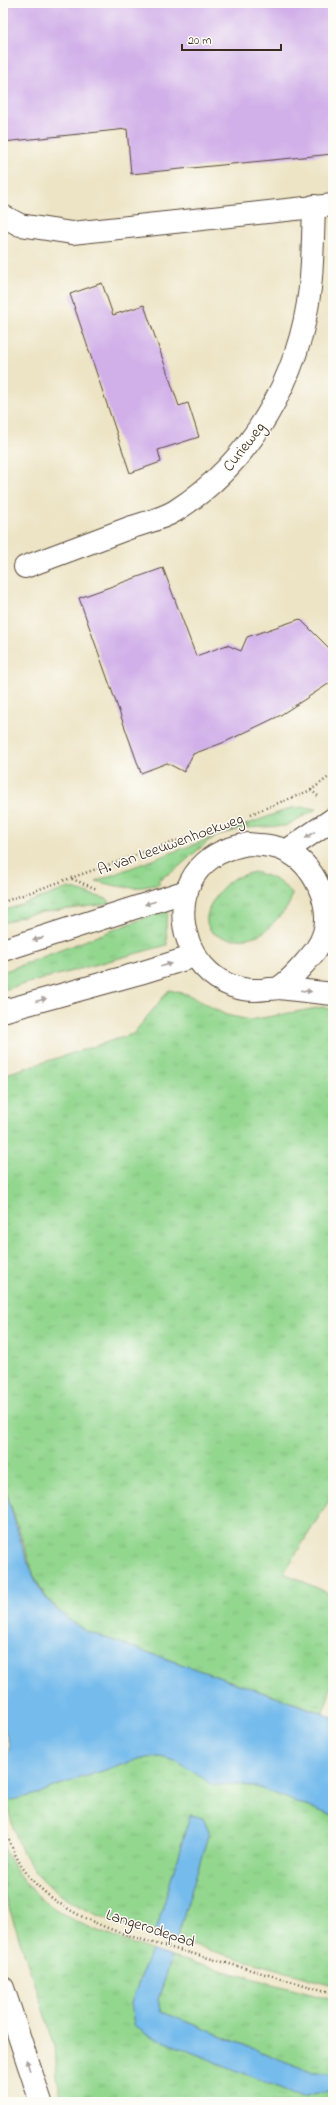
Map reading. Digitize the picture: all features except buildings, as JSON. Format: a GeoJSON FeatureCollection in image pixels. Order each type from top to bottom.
{"type":"FeatureCollection","features":[{"type":"Feature","properties":{"kind":"street","name":"Curieweg"},"geometry":{"type":"LineString","coordinates":[[3,216],[20,225],[72,233],[324,205],[303,327],[291,364],[272,406],[249,444],[216,480],[174,511],[24,567]]}},
{"type":"Feature","properties":{"kind":"street"},"geometry":{"type":"LineString","coordinates":[[286,851],[333,819]]}},
{"type":"Feature","properties":{"kind":"street"},"geometry":{"type":"LineString","coordinates":[[279,988],[296,973],[328,938],[325,919],[327,885],[313,875],[302,861],[286,851],[268,845],[248,844],[228,849],[210,859],[197,874],[187,891],[183,908],[183,925],[187,941],[195,956],[210,974],[231,987],[255,992],[279,988],[333,994]]}},
{"type":"Feature","properties":{"kind":"street"},"geometry":{"type":"LineString","coordinates":[[3,950],[187,891]]}},
{"type":"Feature","properties":{"kind":"street"},"geometry":{"type":"LineString","coordinates":[[3,1011],[195,956]]}},
{"type":"Feature","properties":{"kind":"street"},"geometry":{"type":"LineString","coordinates":[[3,1988],[40,2102]]}},
{"type":"Feature","properties":{"kind":"path","name":"A. van Leeuwenhoekweg"},"geometry":{"type":"LineString","coordinates":[[247,816],[310,790],[333,774]]}},
{"type":"Feature","properties":{"kind":"path","name":"A. van Leeuwenhoekweg"},"geometry":{"type":"LineString","coordinates":[[3,902],[196,834]]}},
{"type":"Feature","properties":{"kind":"path","name":"Langerodepad"},"geometry":{"type":"LineString","coordinates":[[3,1825],[16,1858],[34,1882],[52,1899],[73,1911],[108,1928],[333,1993]]}},
{"type":"Feature","properties":{"kind":"green space"},"geometry":{"type":"Polygon","coordinates":[[[306,807],[317,809],[285,826],[243,828],[217,836],[208,841],[175,870],[158,880],[160,884],[135,888],[96,881],[291,808],[306,807]]]}},
{"type":"Feature","properties":{"kind":"green space"},"geometry":{"type":"Polygon","coordinates":[[[254,872],[266,875],[275,880],[292,894],[290,903],[286,910],[268,929],[248,938],[226,938],[213,933],[207,922],[207,915],[213,900],[228,882],[240,876],[254,872]]]}},
{"type":"Feature","properties":{"kind":"green space"},"geometry":{"type":"Polygon","coordinates":[[[69,888],[107,899],[109,904],[29,914],[3,923],[3,911],[69,888]]]}},
{"type":"Feature","properties":{"kind":"green space"},"geometry":{"type":"Polygon","coordinates":[[[163,911],[168,913],[166,922],[167,945],[3,990],[3,972],[163,911]]]}},
{"type":"Feature","properties":{"kind":"green space"},"geometry":{"type":"Polygon","coordinates":[[[169,990],[187,994],[226,1015],[250,1020],[323,1007],[333,1010],[333,1494],[284,1573],[333,1595],[333,1682],[323,1713],[86,1631],[66,1618],[46,1597],[34,1576],[3,1482],[3,1075],[133,1034],[169,990]]]}},
{"type":"Feature","properties":{"kind":"green space"},"geometry":{"type":"Polygon","coordinates":[[[161,1757],[178,1762],[213,1784],[239,1784],[257,1787],[333,1816],[333,1985],[176,1941],[209,1832],[203,1818],[190,1815],[155,1934],[112,1921],[72,1902],[54,1890],[39,1875],[26,1857],[16,1836],[9,1814],[8,1800],[38,1794],[53,1787],[142,1758],[161,1757]]]}},
{"type":"Feature","properties":{"kind":"green space"},"geometry":{"type":"Polygon","coordinates":[[[3,1845],[14,1868],[45,1902],[84,1925],[151,1950],[131,2003],[134,2025],[144,2033],[302,2097],[333,2089],[333,2102],[62,2102],[57,2077],[55,2046],[3,1890],[3,1845]]]}},
{"type":"Feature","properties":{"kind":"green space"},"geometry":{"type":"Polygon","coordinates":[[[172,1957],[333,2000],[333,2073],[314,2073],[162,2012],[158,2000],[172,1957]]]}},
{"type":"Feature","properties":{"kind":"water"},"geometry":{"type":"Polygon","coordinates":[[[3,1482],[16,1526],[39,1587],[46,1598],[75,1624],[86,1631],[333,1717],[333,1816],[257,1787],[239,1784],[213,1785],[178,1762],[161,1757],[142,1758],[53,1787],[38,1794],[3,1802],[3,1760],[8,1752],[9,1743],[3,1725],[3,1482]]]}},
{"type":"Feature","properties":{"kind":"water"},"geometry":{"type":"Polygon","coordinates":[[[190,1815],[203,1818],[209,1832],[176,1941],[155,1934],[190,1815]]]}},
{"type":"Feature","properties":{"kind":"water"},"geometry":{"type":"Polygon","coordinates":[[[151,1950],[172,1957],[158,2000],[162,2012],[314,2073],[333,2073],[333,2089],[302,2097],[144,2033],[134,2025],[131,2003],[151,1950]]]}}]}
